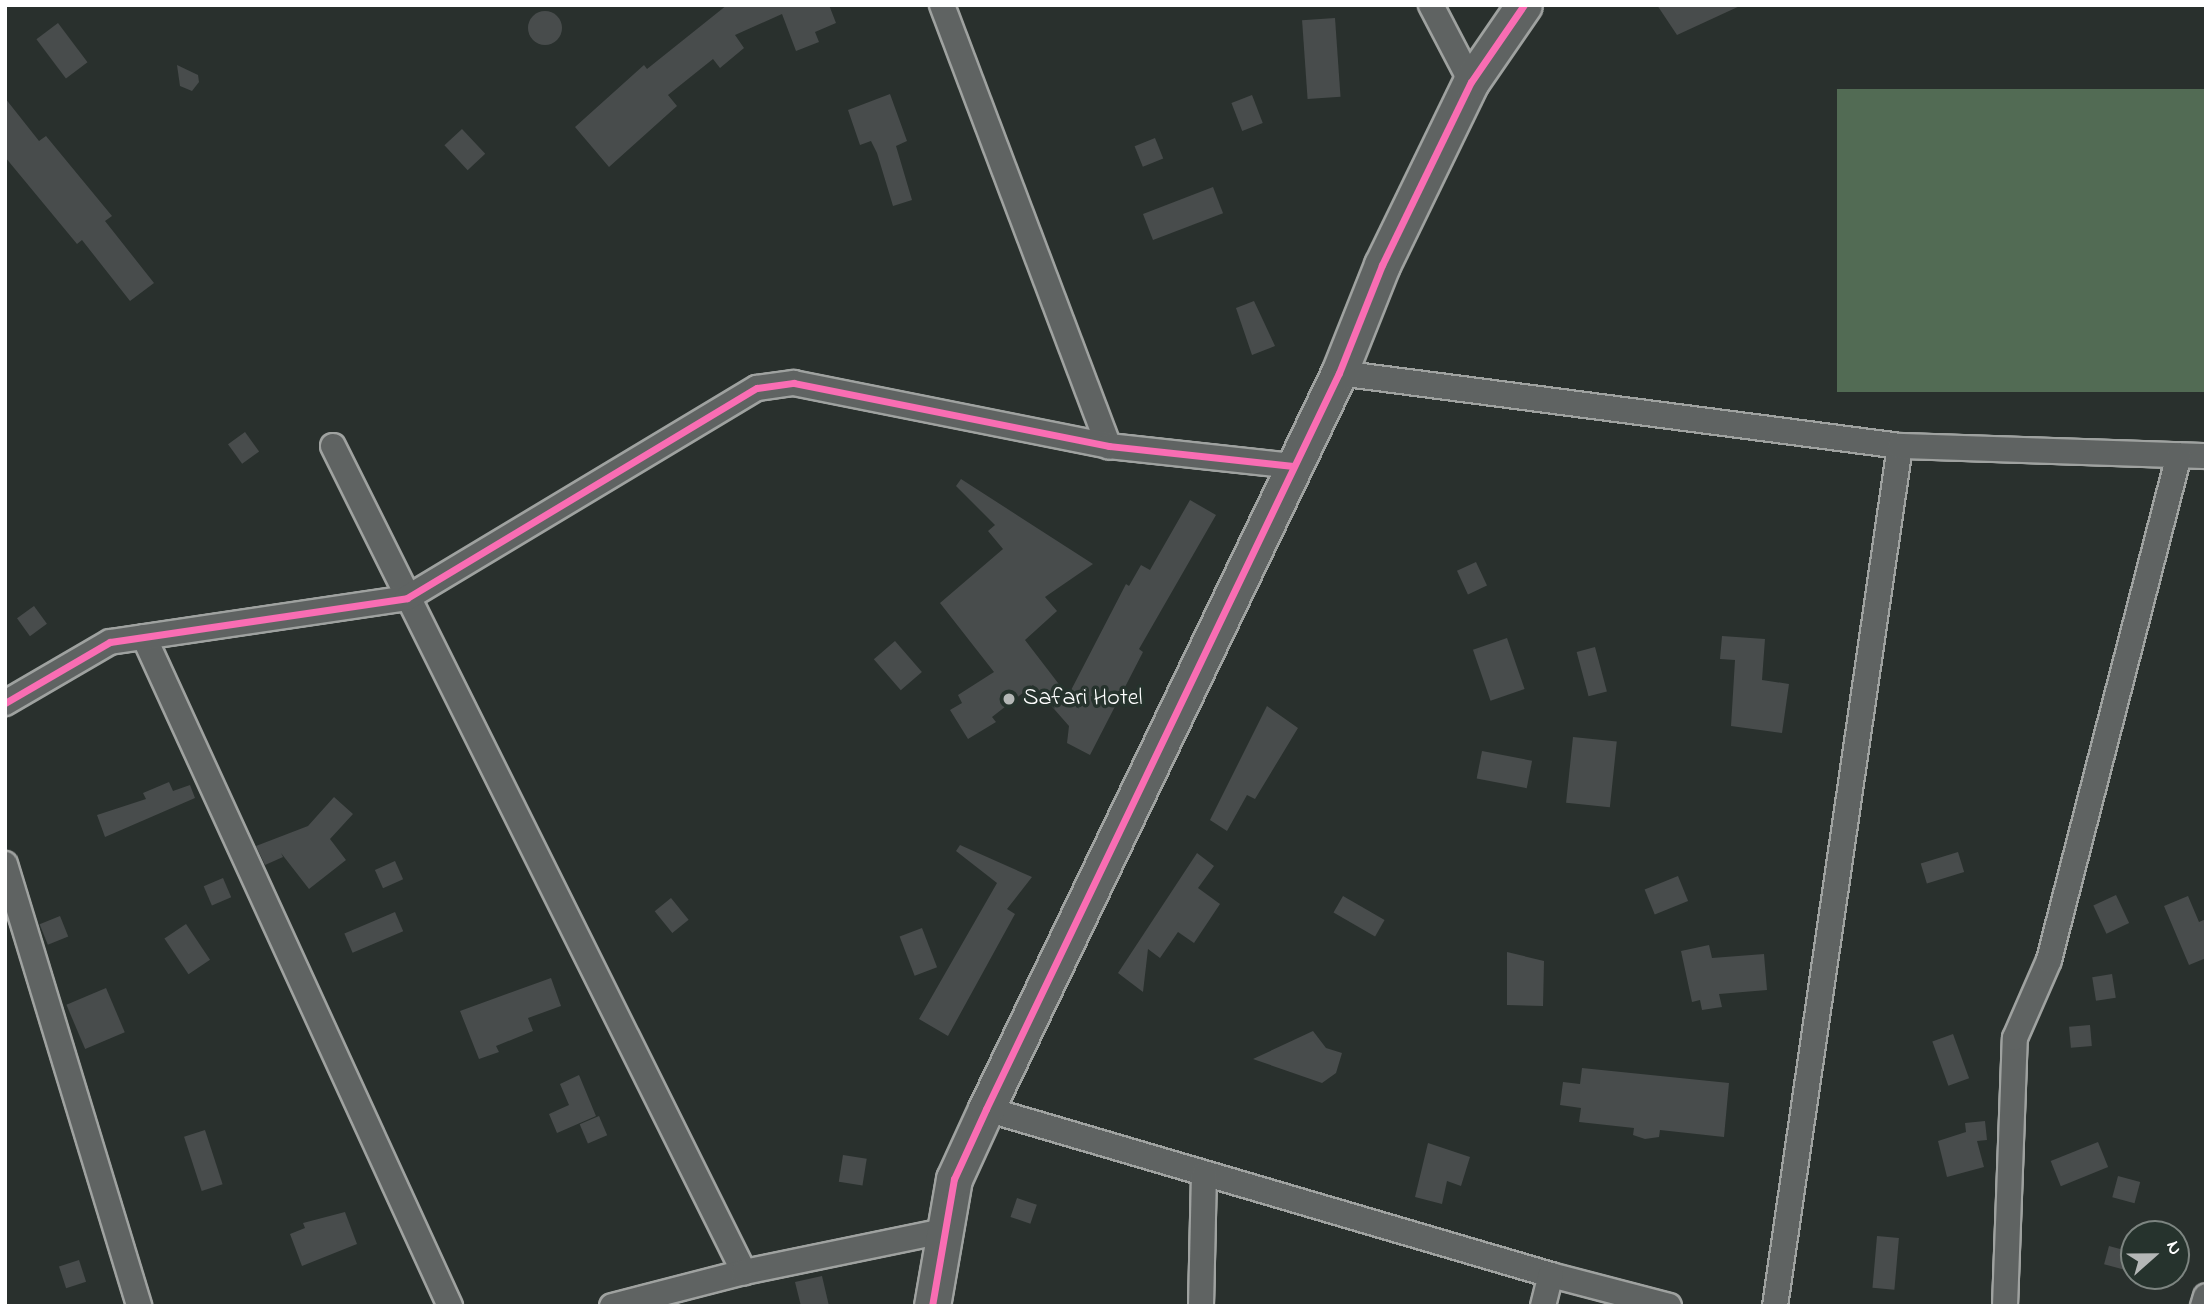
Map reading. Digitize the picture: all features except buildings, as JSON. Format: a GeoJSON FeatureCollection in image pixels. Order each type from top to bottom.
{"type":"FeatureCollection","features":[{"type":"Feature","properties":{"kind":"street"},"geometry":{"type":"LineString","coordinates":[[942,5],[1109,446]]}},
{"type":"Feature","properties":{"kind":"street"},"geometry":{"type":"LineString","coordinates":[[1431,5],[1471,82]]}},
{"type":"Feature","properties":{"kind":"street"},"geometry":{"type":"LineString","coordinates":[[932,1306],[954,1179],[1292,466],[1339,373],[1382,265],[1471,82],[1524,5]]}},
{"type":"Feature","properties":{"kind":"street"},"geometry":{"type":"LineString","coordinates":[[1339,373],[1900,446],[2206,456]]}},
{"type":"Feature","properties":{"kind":"street"},"geometry":{"type":"LineString","coordinates":[[5,703],[110,642],[407,598],[757,388],[793,383],[1109,446],[1292,466]]}},
{"type":"Feature","properties":{"kind":"street"},"geometry":{"type":"LineString","coordinates":[[333,446],[744,1272]]}},
{"type":"Feature","properties":{"kind":"street"},"geometry":{"type":"LineString","coordinates":[[1775,1306],[1900,446]]}},
{"type":"Feature","properties":{"kind":"street"},"geometry":{"type":"LineString","coordinates":[[2005,1306],[2015,1038],[2049,960],[2179,455]]}},
{"type":"Feature","properties":{"kind":"street"},"geometry":{"type":"LineString","coordinates":[[144,637],[450,1306]]}},
{"type":"Feature","properties":{"kind":"street"},"geometry":{"type":"LineString","coordinates":[[5,864],[139,1306]]}},
{"type":"Feature","properties":{"kind":"street"},"geometry":{"type":"LineString","coordinates":[[986,1109],[1551,1275],[1669,1306]]}},
{"type":"Feature","properties":{"kind":"street"},"geometry":{"type":"LineString","coordinates":[[1201,1306],[1204,1174]]}},
{"type":"Feature","properties":{"kind":"street"},"geometry":{"type":"LineString","coordinates":[[612,1306],[744,1272],[944,1231]]}},
{"type":"Feature","properties":{"kind":"street"},"geometry":{"type":"LineString","coordinates":[[1544,1306],[1551,1275]]}},
{"type":"Feature","properties":{"kind":"street"},"geometry":{"type":"LineString","coordinates":[[2203,1306],[2206,1296]]}},
{"type":"Feature","properties":{"kind":"green space"},"geometry":{"type":"Polygon","coordinates":[[[1837,89],[2206,89],[2206,392],[1837,392],[1837,89]]]}},
{"type":"Feature","properties":{"kind":"cycle path"},"geometry":{"type":"LineString","coordinates":[[932,1306],[954,1179],[1339,373],[1382,265],[1471,82],[1524,5]]}},
{"type":"Feature","properties":{"kind":"cycle path"},"geometry":{"type":"LineString","coordinates":[[5,703],[110,642],[407,598],[757,388],[794,383],[1109,446],[1292,466]]}},
{"type":"Feature","properties":{"kind":"place","name":"Safari Hotel"},"geometry":{"type":"Point","coordinates":[1009,699]}}]}
